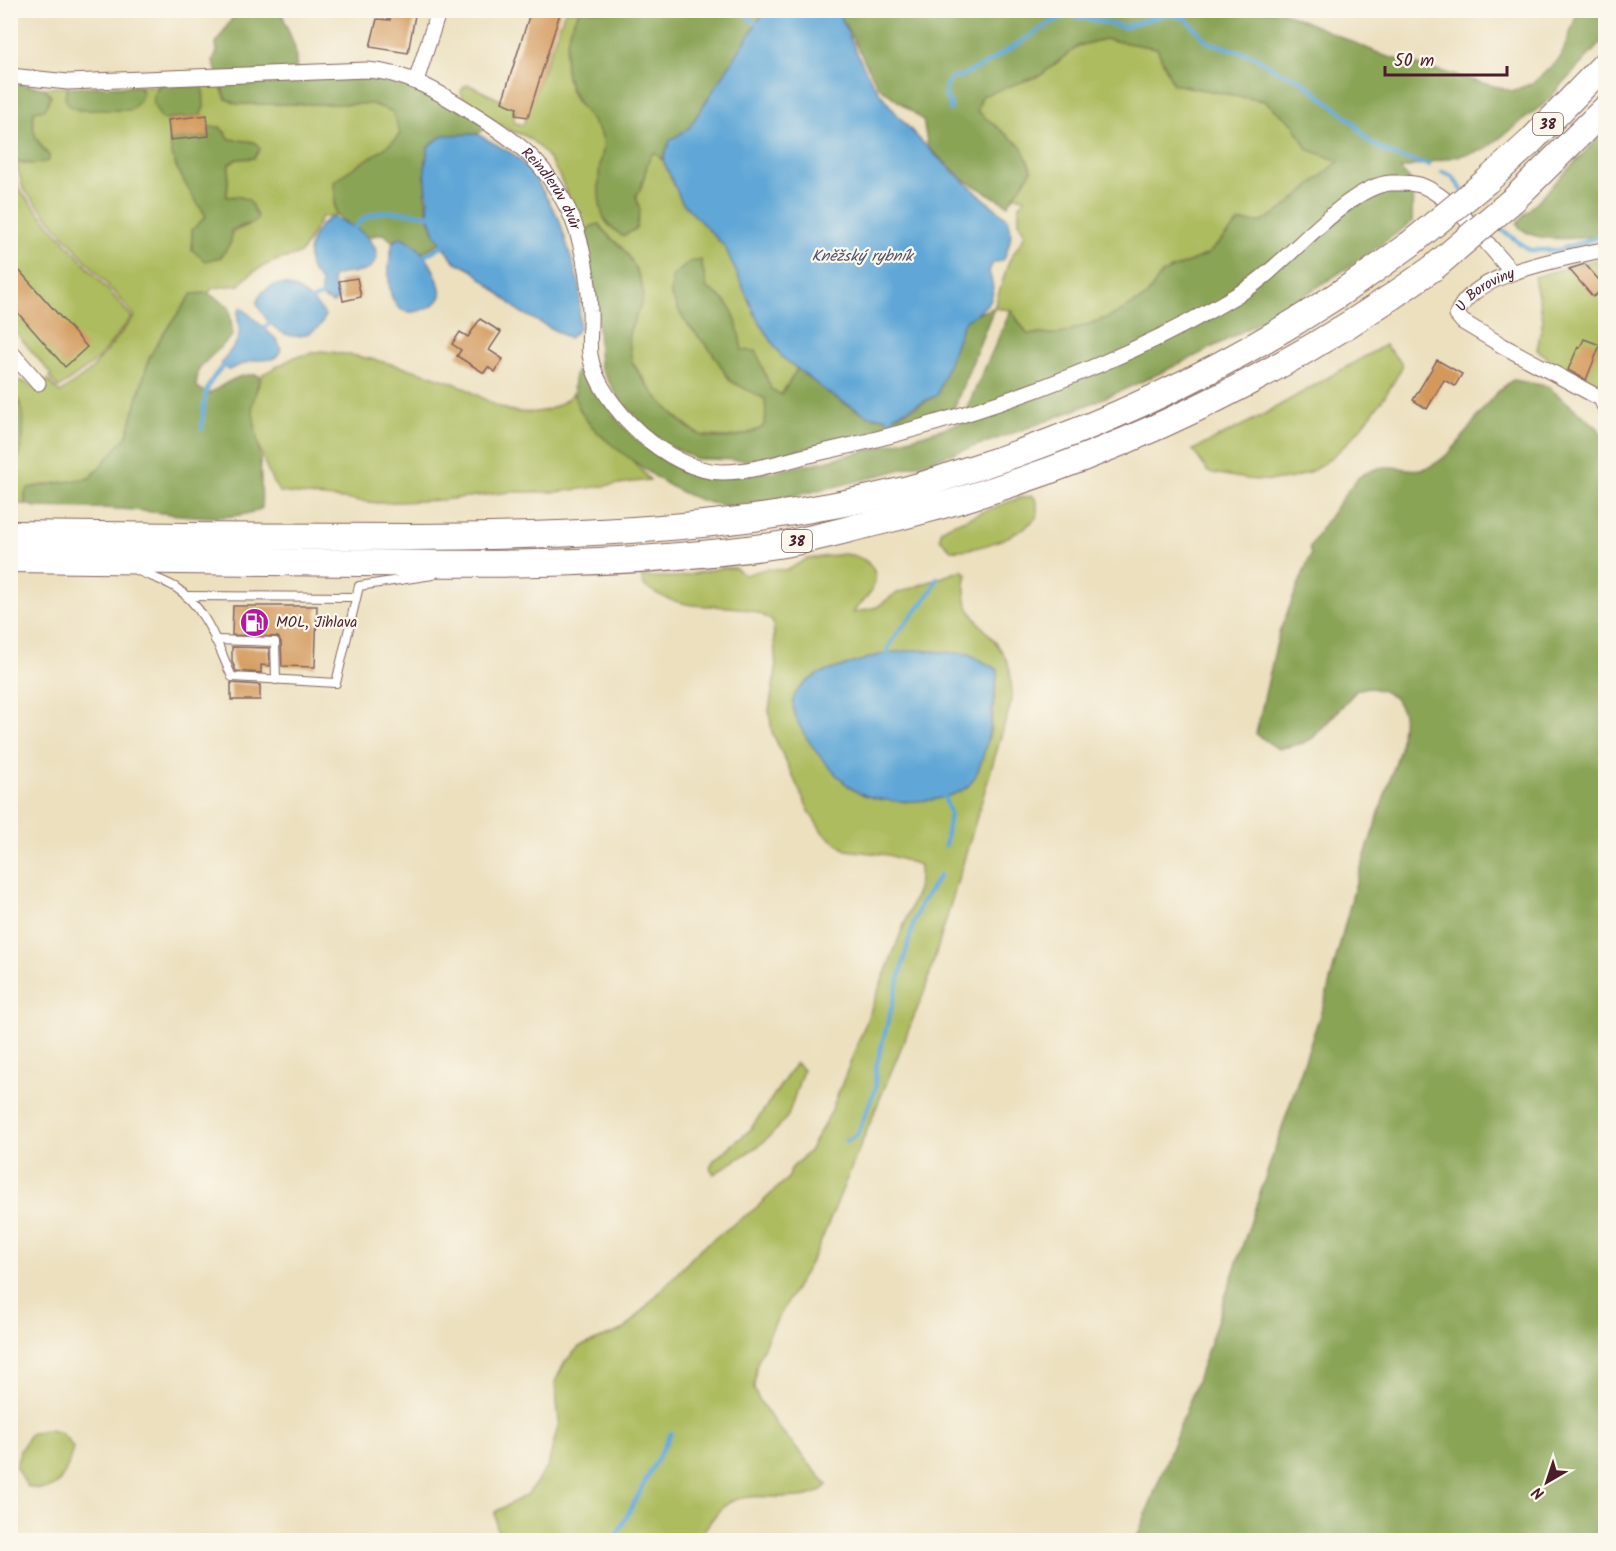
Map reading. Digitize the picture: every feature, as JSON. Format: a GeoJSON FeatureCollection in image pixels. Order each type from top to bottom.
{"type":"FeatureCollection","features":[{"type":"Feature","properties":{"kind":"highway","name":"38"},"geometry":{"type":"LineString","coordinates":[[10,534],[264,537],[513,536],[649,531],[773,515],[905,490],[1029,451],[1150,402],[1353,287],[1487,181],[1530,142],[1605,63]]}},
{"type":"Feature","properties":{"kind":"highway","name":"38"},"geometry":{"type":"LineString","coordinates":[[10,559],[523,565],[652,560],[782,544],[913,514],[1043,474],[1163,424],[1279,367],[1367,316],[1433,268],[1513,200],[1605,108]]}},
{"type":"Feature","properties":{"kind":"street"},"geometry":{"type":"LineString","coordinates":[[416,81],[439,10]]}},
{"type":"Feature","properties":{"kind":"street","name":"Reindlerův dvůr"},"geometry":{"type":"LineString","coordinates":[[10,76],[68,82],[367,70],[388,71],[416,81],[521,145],[545,171],[570,211],[590,308],[590,357],[602,386],[629,423],[657,446],[685,463],[721,473],[765,466],[896,436],[983,408],[1107,362],[1193,321],[1247,289],[1288,257],[1346,203],[1371,187],[1415,183],[1438,193],[1511,271]]}},
{"type":"Feature","properties":{"kind":"street","name":"U Boroviny"},"geometry":{"type":"LineString","coordinates":[[1601,398],[1463,322],[1457,315],[1483,287],[1511,271],[1605,249]]}},
{"type":"Feature","properties":{"kind":"street"},"geometry":{"type":"LineString","coordinates":[[10,351],[16,368],[38,383]]}},
{"type":"Feature","properties":{"kind":"lane"},"geometry":{"type":"LineString","coordinates":[[1601,398],[1605,418]]}},
{"type":"Feature","properties":{"kind":"lane"},"geometry":{"type":"LineString","coordinates":[[106,561],[173,586],[186,596],[204,616],[232,677],[336,683],[359,586],[373,582],[441,574]]}},
{"type":"Feature","properties":{"kind":"lane"},"geometry":{"type":"LineString","coordinates":[[453,573],[523,565]]}},
{"type":"Feature","properties":{"kind":"lane"},"geometry":{"type":"LineString","coordinates":[[186,596],[356,597]]}},
{"type":"Feature","properties":{"kind":"lane"},"geometry":{"type":"LineString","coordinates":[[215,640],[275,642],[276,680]]}},
{"type":"Feature","properties":{"kind":"green space"},"geometry":{"type":"Polygon","coordinates":[[[237,11],[281,11],[295,48],[297,74],[388,71],[491,125],[477,134],[443,135],[428,147],[425,197],[430,221],[441,242],[422,253],[406,239],[397,238],[393,242],[384,234],[366,237],[336,215],[334,182],[385,148],[400,134],[393,112],[372,104],[237,104],[226,99],[213,61],[217,52],[216,43],[237,11]]]}},
{"type":"Feature","properties":{"kind":"green space"},"geometry":{"type":"Polygon","coordinates":[[[565,11],[580,11],[574,20],[567,42],[567,78],[575,99],[595,124],[604,141],[600,182],[607,223],[637,222],[637,189],[642,153],[654,151],[663,160],[682,202],[725,247],[757,319],[782,357],[797,369],[794,375],[798,379],[765,419],[763,427],[750,434],[727,437],[700,435],[662,406],[631,360],[629,333],[637,314],[624,250],[608,238],[582,237],[562,182],[548,157],[527,137],[504,127],[463,100],[461,91],[469,85],[517,108],[513,122],[523,125],[565,11]]]}},
{"type":"Feature","properties":{"kind":"green space"},"geometry":{"type":"Polygon","coordinates":[[[580,11],[765,11],[689,128],[670,141],[662,160],[654,152],[650,158],[636,196],[640,211],[636,229],[622,236],[604,219],[600,205],[599,180],[603,139],[575,97],[567,76],[567,42],[574,20],[580,11]]]}},
{"type":"Feature","properties":{"kind":"green space"},"geometry":{"type":"Polygon","coordinates":[[[838,11],[1281,11],[1385,56],[1512,91],[1533,83],[1561,57],[1578,11],[1605,11],[1605,38],[1544,104],[1484,150],[1400,169],[1413,183],[1412,222],[1289,305],[1226,340],[1096,401],[1029,428],[959,451],[888,473],[812,492],[740,505],[717,504],[672,487],[645,470],[601,436],[584,418],[578,407],[573,384],[576,372],[584,368],[589,369],[609,409],[620,423],[656,456],[688,472],[712,476],[782,470],[901,441],[960,423],[1011,310],[1027,334],[1061,334],[1114,315],[1146,297],[1162,273],[1208,254],[1239,222],[1262,222],[1282,210],[1339,161],[1307,149],[1294,125],[1265,101],[1173,84],[1157,48],[1104,39],[1078,46],[1041,75],[982,96],[977,111],[1021,146],[1032,170],[1008,205],[966,181],[928,147],[923,120],[878,86],[838,11]]]}},
{"type":"Feature","properties":{"kind":"green space"},"geometry":{"type":"Polygon","coordinates":[[[1104,39],[1157,48],[1173,84],[1265,101],[1294,125],[1307,149],[1340,161],[1282,210],[1262,222],[1239,222],[1208,254],[1162,273],[1146,297],[1115,315],[1061,334],[1027,334],[1011,310],[994,308],[1009,261],[1025,235],[1019,222],[1019,205],[1025,199],[1014,195],[1032,170],[977,110],[982,95],[1041,75],[1078,46],[1104,39]]]}},
{"type":"Feature","properties":{"kind":"green space"},"geometry":{"type":"Polygon","coordinates":[[[11,83],[43,88],[51,96],[45,109],[34,111],[33,118],[35,135],[49,156],[49,161],[34,164],[11,160],[11,83]]]}},
{"type":"Feature","properties":{"kind":"green space"},"geometry":{"type":"Polygon","coordinates":[[[161,83],[195,83],[203,87],[204,107],[200,116],[162,119],[153,101],[161,83]]]}},
{"type":"Feature","properties":{"kind":"green space"},"geometry":{"type":"Polygon","coordinates":[[[195,83],[220,85],[226,99],[237,104],[330,104],[343,87],[445,114],[334,203],[336,215],[322,217],[298,255],[262,267],[239,285],[213,288],[208,293],[192,294],[141,385],[127,436],[90,478],[29,488],[25,494],[25,504],[11,504],[11,465],[22,443],[23,417],[19,400],[11,396],[11,381],[22,381],[37,388],[48,380],[60,393],[92,369],[135,316],[23,189],[16,163],[34,164],[49,156],[33,134],[34,111],[51,96],[43,88],[68,87],[79,110],[139,102],[142,92],[138,86],[159,86],[162,119],[168,120],[170,146],[176,167],[207,216],[192,230],[192,250],[255,222],[227,197],[229,164],[237,159],[254,158],[237,141],[230,139],[225,132],[214,127],[208,128],[207,116],[200,116],[195,83]]]}},
{"type":"Feature","properties":{"kind":"green space"},"geometry":{"type":"Polygon","coordinates":[[[138,86],[143,92],[139,102],[131,110],[79,110],[68,105],[65,96],[68,87],[138,86]]]}},
{"type":"Feature","properties":{"kind":"green space"},"geometry":{"type":"Polygon","coordinates":[[[220,127],[230,139],[255,142],[260,149],[254,158],[237,159],[229,164],[227,197],[237,196],[249,200],[258,218],[255,222],[231,230],[231,242],[221,257],[205,261],[192,250],[192,230],[206,216],[178,169],[170,140],[209,136],[208,128],[220,127]]]}},
{"type":"Feature","properties":{"kind":"green space"},"geometry":{"type":"Polygon","coordinates":[[[1605,131],[1605,236],[1558,239],[1545,238],[1524,231],[1517,224],[1524,215],[1605,131]]]}},
{"type":"Feature","properties":{"kind":"green space"},"geometry":{"type":"Polygon","coordinates":[[[10,168],[20,191],[132,317],[96,361],[59,388],[49,377],[51,374],[11,327],[10,168]]]}},
{"type":"Feature","properties":{"kind":"green space"},"geometry":{"type":"Polygon","coordinates":[[[599,224],[627,254],[642,286],[642,303],[630,329],[629,337],[634,366],[650,389],[672,413],[693,430],[708,437],[733,437],[763,427],[766,416],[765,399],[730,381],[712,352],[684,320],[671,295],[672,277],[689,262],[701,260],[707,288],[730,307],[736,321],[742,350],[756,351],[771,389],[781,395],[797,369],[841,402],[867,415],[880,418],[903,413],[937,395],[963,324],[972,315],[994,308],[954,408],[852,439],[748,460],[696,459],[664,443],[638,419],[619,398],[600,367],[597,307],[582,237],[590,227],[599,224]]]}},
{"type":"Feature","properties":{"kind":"green space"},"geometry":{"type":"Polygon","coordinates":[[[1605,257],[1605,390],[1568,372],[1537,350],[1543,319],[1534,277],[1605,257]]]}},
{"type":"Feature","properties":{"kind":"green space"},"geometry":{"type":"Polygon","coordinates":[[[208,293],[229,307],[233,335],[199,368],[196,386],[208,394],[239,377],[260,376],[252,406],[260,457],[262,508],[249,513],[216,517],[122,509],[36,507],[25,504],[25,494],[28,488],[90,478],[127,436],[149,358],[192,294],[208,293]]]}},
{"type":"Feature","properties":{"kind":"green space"},"geometry":{"type":"Polygon","coordinates":[[[1385,345],[1403,365],[1395,380],[1358,431],[1343,447],[1312,471],[1296,477],[1274,480],[1230,476],[1208,472],[1193,450],[1259,417],[1385,345]]]}},
{"type":"Feature","properties":{"kind":"green space"},"geometry":{"type":"Polygon","coordinates":[[[321,351],[371,359],[420,372],[451,382],[500,407],[518,412],[548,410],[561,404],[572,394],[650,480],[557,492],[511,492],[442,500],[378,503],[280,492],[270,476],[257,439],[252,415],[254,398],[263,374],[295,357],[321,351]]]}},
{"type":"Feature","properties":{"kind":"green space"},"geometry":{"type":"Polygon","coordinates":[[[1513,380],[1547,386],[1598,428],[1605,441],[1605,1540],[1136,1540],[1196,1384],[1326,997],[1355,886],[1400,749],[1403,713],[1395,698],[1383,691],[1368,687],[1357,690],[1313,738],[1304,743],[1278,749],[1256,734],[1279,633],[1311,554],[1309,549],[1355,481],[1382,467],[1414,470],[1431,466],[1454,448],[1490,400],[1513,380]]]}},
{"type":"Feature","properties":{"kind":"green space"},"geometry":{"type":"Polygon","coordinates":[[[11,396],[19,400],[23,415],[23,437],[20,455],[11,465],[11,396]]]}},
{"type":"Feature","properties":{"kind":"green space"},"geometry":{"type":"Polygon","coordinates":[[[1033,496],[1037,501],[1037,517],[1009,536],[985,545],[961,550],[951,550],[940,539],[941,530],[950,525],[1019,498],[1033,496]]]}},
{"type":"Feature","properties":{"kind":"green space"},"geometry":{"type":"Polygon","coordinates":[[[843,554],[858,557],[870,565],[875,576],[874,583],[869,594],[852,613],[877,607],[895,594],[962,570],[967,574],[966,602],[978,622],[1002,651],[1008,663],[1012,700],[925,990],[817,1251],[770,1332],[756,1366],[754,1389],[759,1400],[774,1422],[827,1485],[807,1496],[754,1497],[730,1502],[716,1514],[697,1540],[498,1540],[495,1512],[528,1494],[548,1466],[559,1422],[555,1382],[565,1362],[579,1347],[625,1329],[701,1248],[756,1208],[788,1178],[791,1169],[809,1151],[831,1112],[918,889],[920,865],[888,855],[846,850],[823,833],[811,815],[772,732],[769,710],[776,669],[773,622],[744,609],[692,605],[673,601],[644,586],[641,577],[679,577],[721,568],[735,568],[745,575],[765,569],[788,570],[806,559],[843,554]],[[916,650],[871,657],[850,665],[904,802],[945,797],[978,770],[991,729],[998,670],[969,654],[916,650]]]}},
{"type":"Feature","properties":{"kind":"green space"},"geometry":{"type":"Polygon","coordinates":[[[796,1063],[803,1070],[788,1116],[760,1145],[714,1174],[710,1168],[714,1160],[750,1130],[796,1063]]]}},
{"type":"Feature","properties":{"kind":"green space"},"geometry":{"type":"Polygon","coordinates":[[[44,1430],[62,1434],[73,1448],[64,1475],[59,1481],[47,1489],[38,1489],[27,1486],[16,1467],[20,1451],[30,1434],[44,1430]]]}},
{"type":"Feature","properties":{"kind":"water","name":"Kněžský rybník"},"geometry":{"type":"Polygon","coordinates":[[[765,11],[838,11],[868,74],[894,111],[940,160],[1008,219],[1010,224],[1010,239],[1004,259],[992,264],[989,272],[993,292],[991,298],[988,304],[963,324],[937,395],[889,418],[869,416],[831,395],[782,357],[757,319],[725,247],[682,202],[663,160],[670,141],[689,128],[765,11]]]}},
{"type":"Feature","properties":{"kind":"water"},"geometry":{"type":"Polygon","coordinates":[[[477,134],[513,154],[531,171],[559,219],[580,287],[579,329],[569,338],[520,312],[472,270],[454,261],[435,234],[429,216],[425,170],[428,147],[443,135],[477,134]]]}},
{"type":"Feature","properties":{"kind":"water"},"geometry":{"type":"Polygon","coordinates":[[[332,217],[354,227],[367,237],[376,250],[377,258],[368,269],[333,277],[332,281],[339,298],[333,303],[321,297],[321,283],[311,269],[309,260],[310,245],[316,232],[332,217]]]}},
{"type":"Feature","properties":{"kind":"water"},"geometry":{"type":"Polygon","coordinates":[[[401,237],[423,254],[437,278],[441,296],[428,308],[406,312],[398,307],[393,299],[389,264],[393,242],[401,237]]]}},
{"type":"Feature","properties":{"kind":"water"},"geometry":{"type":"Polygon","coordinates":[[[280,284],[293,287],[311,299],[321,310],[325,315],[318,327],[311,332],[294,336],[279,331],[266,319],[257,303],[260,295],[265,290],[280,284]]]}},
{"type":"Feature","properties":{"kind":"water"},"geometry":{"type":"Polygon","coordinates":[[[241,307],[277,340],[281,349],[273,359],[252,361],[228,370],[221,364],[238,339],[238,314],[241,307]]]}},
{"type":"Feature","properties":{"kind":"water"},"geometry":{"type":"Polygon","coordinates":[[[916,650],[969,654],[998,670],[982,761],[967,787],[945,797],[902,801],[866,796],[848,786],[816,752],[794,712],[794,697],[804,684],[821,673],[886,653],[916,650]]]}},
{"type":"Feature","properties":{"kind":"building"},"geometry":{"type":"Polygon","coordinates":[[[391,10],[416,10],[408,53],[370,47],[377,19],[390,20],[391,10]]]}},
{"type":"Feature","properties":{"kind":"building"},"geometry":{"type":"Polygon","coordinates":[[[531,10],[561,10],[528,117],[515,115],[517,108],[502,102],[531,10]]]}},
{"type":"Feature","properties":{"kind":"building"},"geometry":{"type":"Polygon","coordinates":[[[207,115],[209,136],[170,140],[168,120],[207,115]]]}},
{"type":"Feature","properties":{"kind":"building"},"geometry":{"type":"Polygon","coordinates":[[[10,260],[87,347],[65,367],[10,304],[10,260]]]}},
{"type":"Feature","properties":{"kind":"building"},"geometry":{"type":"Polygon","coordinates":[[[1585,264],[1605,287],[1593,297],[1569,269],[1585,264]]]}},
{"type":"Feature","properties":{"kind":"building"},"geometry":{"type":"Polygon","coordinates":[[[357,278],[361,297],[343,301],[339,281],[357,278]]]}},
{"type":"Feature","properties":{"kind":"building"},"geometry":{"type":"Polygon","coordinates":[[[480,319],[501,332],[489,350],[503,359],[495,372],[488,367],[484,373],[457,356],[461,350],[452,344],[460,332],[468,337],[480,319]]]}},
{"type":"Feature","properties":{"kind":"building"},"geometry":{"type":"Polygon","coordinates":[[[1584,339],[1600,345],[1586,380],[1568,370],[1584,339]]]}},
{"type":"Feature","properties":{"kind":"building"},"geometry":{"type":"Polygon","coordinates":[[[1437,360],[1462,374],[1455,386],[1444,380],[1427,409],[1413,400],[1437,360]]]}},
{"type":"Feature","properties":{"kind":"building"},"geometry":{"type":"Polygon","coordinates":[[[233,606],[317,606],[315,667],[282,666],[281,642],[278,637],[232,635],[233,606]]]}},
{"type":"Feature","properties":{"kind":"building"},"geometry":{"type":"Polygon","coordinates":[[[232,647],[269,648],[270,666],[261,665],[261,673],[236,671],[232,661],[232,647]]]}},
{"type":"Feature","properties":{"kind":"building"},"geometry":{"type":"Polygon","coordinates":[[[231,683],[260,685],[260,700],[231,700],[231,683]]]}},
{"type":"Feature","properties":{"kind":"waterway"},"geometry":{"type":"LineString","coordinates":[[740,10],[759,26]]}},
{"type":"Feature","properties":{"kind":"waterway"},"geometry":{"type":"LineString","coordinates":[[950,110],[951,105],[945,96],[946,85],[951,78],[961,76],[987,63],[1052,22],[1070,15],[1124,27],[1166,14],[1185,18],[1208,42],[1254,56],[1277,71],[1301,80],[1352,121],[1370,143],[1395,156],[1429,165]]}},
{"type":"Feature","properties":{"kind":"waterway"},"geometry":{"type":"LineString","coordinates":[[1442,172],[1452,176],[1462,190]]}},
{"type":"Feature","properties":{"kind":"waterway"},"geometry":{"type":"LineString","coordinates":[[352,232],[368,216],[378,213],[400,212],[434,216]]}},
{"type":"Feature","properties":{"kind":"waterway"},"geometry":{"type":"LineString","coordinates":[[1497,226],[1529,250],[1558,250],[1606,235]]}},
{"type":"Feature","properties":{"kind":"waterway"},"geometry":{"type":"LineString","coordinates":[[424,256],[443,245]]}},
{"type":"Feature","properties":{"kind":"waterway"},"geometry":{"type":"LineString","coordinates":[[305,303],[325,294]]}},
{"type":"Feature","properties":{"kind":"waterway"},"geometry":{"type":"LineString","coordinates":[[260,331],[274,320]]}},
{"type":"Feature","properties":{"kind":"waterway"},"geometry":{"type":"LineString","coordinates":[[202,429],[206,393],[213,378],[226,364]]}},
{"type":"Feature","properties":{"kind":"waterway"},"geometry":{"type":"LineString","coordinates":[[889,414],[895,430]]}},
{"type":"Feature","properties":{"kind":"waterway"},"geometry":{"type":"LineString","coordinates":[[885,658],[894,638],[926,599],[937,578]]}},
{"type":"Feature","properties":{"kind":"waterway"},"geometry":{"type":"LineString","coordinates":[[943,793],[950,813],[945,846]]}},
{"type":"Feature","properties":{"kind":"waterway"},"geometry":{"type":"LineString","coordinates":[[847,1141],[857,1135],[876,1087],[875,1071],[914,921],[921,904],[940,875]]}},
{"type":"Feature","properties":{"kind":"waterway"},"geometry":{"type":"LineString","coordinates":[[614,1540],[671,1433]]}},
{"type":"Feature","properties":{"kind":"place","name":"MOL, Jihlava"},"geometry":{"type":"Point","coordinates":[255,622]}}]}
